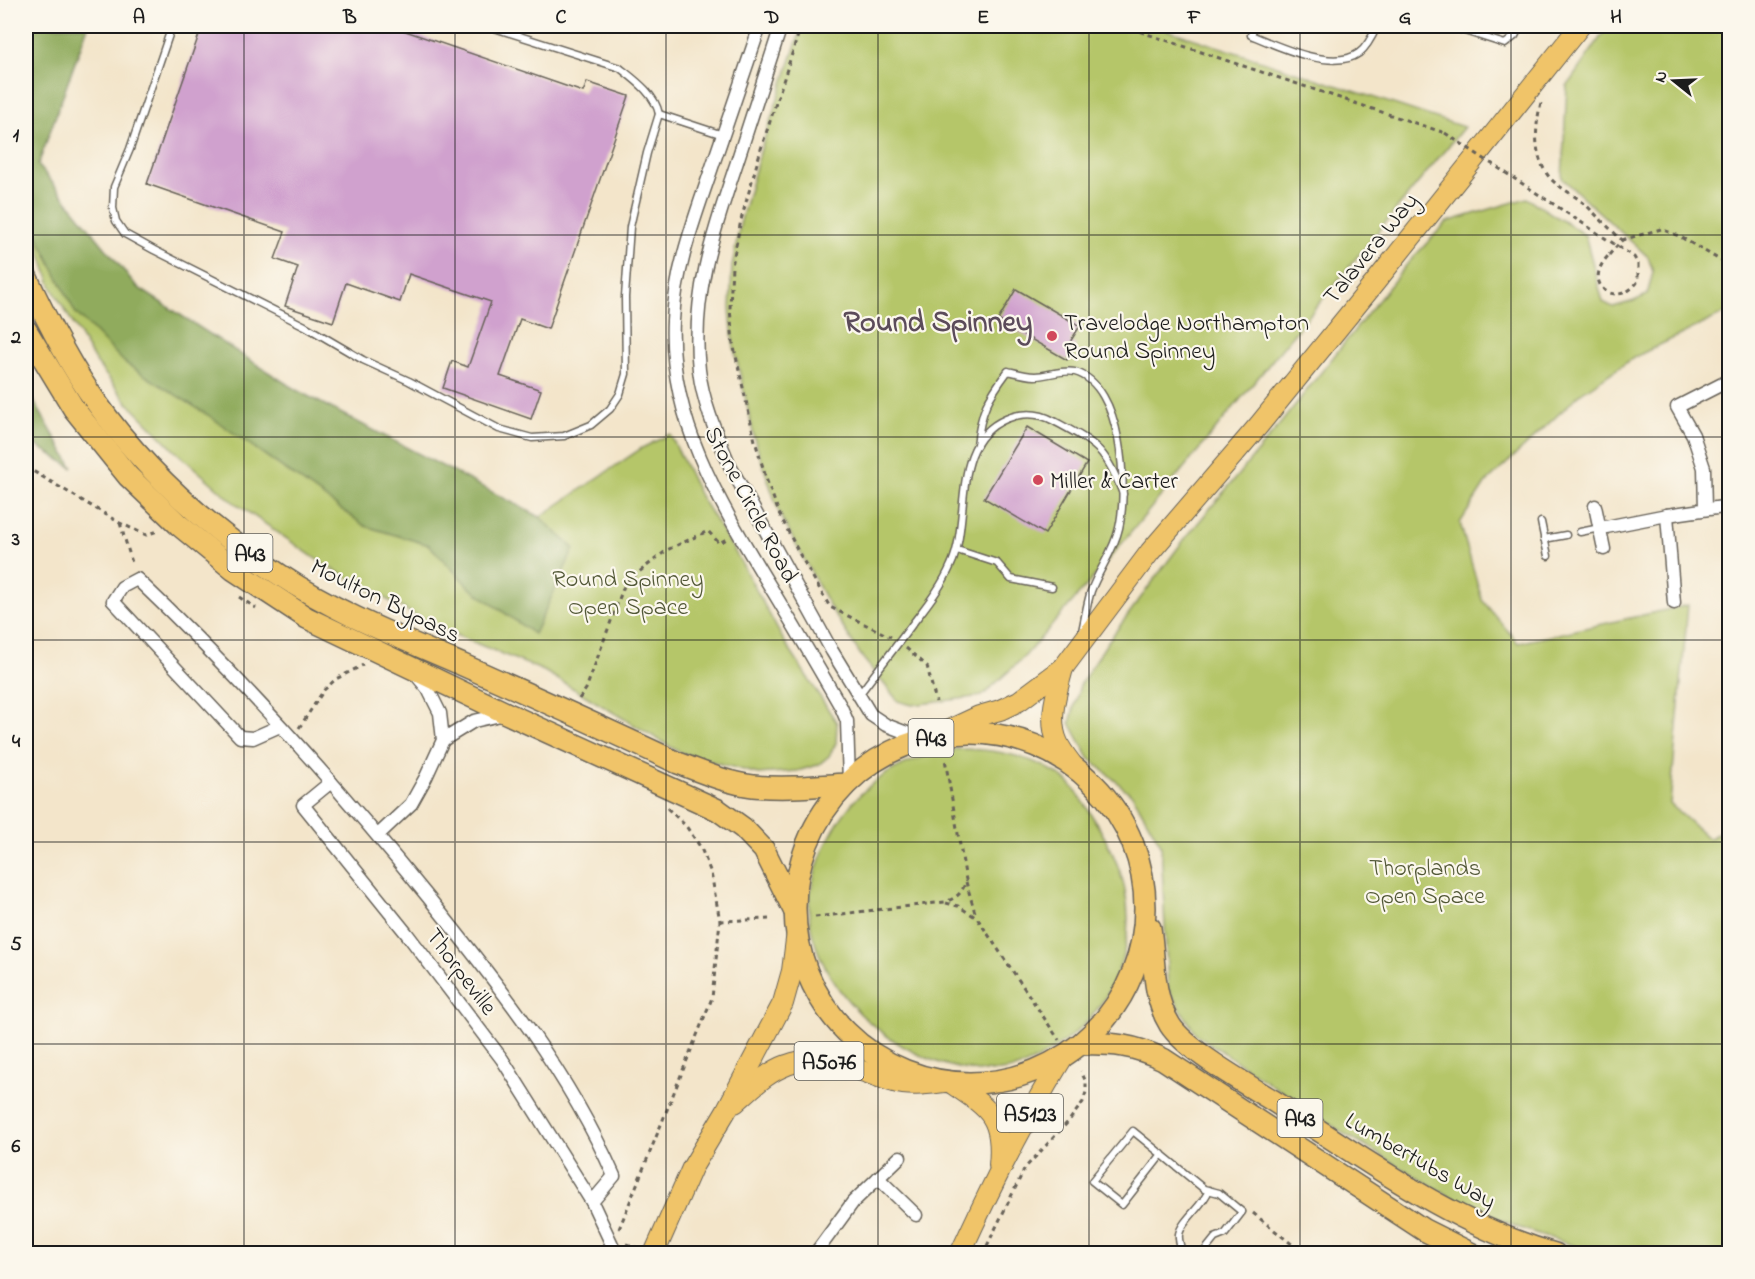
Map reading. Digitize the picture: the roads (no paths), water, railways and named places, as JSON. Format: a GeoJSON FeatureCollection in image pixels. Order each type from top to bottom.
{"type":"FeatureCollection","features":[{"type":"Feature","properties":{"kind":"highway","name":"Moulton Bypass"},"geometry":{"type":"LineString","coordinates":[[26,276],[47,324],[96,402],[138,454],[173,491],[217,529],[280,575],[363,622],[716,778],[752,786],[800,787],[847,784]]}},
{"type":"Feature","properties":{"kind":"highway","name":"Moulton Bypass"},"geometry":{"type":"LineString","coordinates":[[26,330],[74,409],[128,476],[179,525],[234,570],[307,618],[506,713],[718,810],[743,828],[764,850],[802,921]]}},
{"type":"Feature","properties":{"kind":"highway","name":"A43"},"geometry":{"type":"LineString","coordinates":[[1081,1044],[1104,1021],[1123,994],[1136,963],[1144,931],[1145,898],[1138,860],[1124,825],[1102,793],[1074,767],[1053,754],[1008,737],[983,734],[959,733],[929,738],[884,756],[865,768],[828,806],[813,831],[806,848],[797,885],[802,921],[803,959],[813,986],[827,1010],[845,1031],[867,1050],[891,1065],[917,1076],[948,1082],[980,1083],[1010,1079],[1037,1070],[1061,1048],[1081,1044],[1119,1044],[1133,1047],[1163,1059],[1424,1230],[1472,1254]]}},
{"type":"Feature","properties":{"kind":"highway","name":"Lumbertubs Way"},"geometry":{"type":"LineString","coordinates":[[1145,898],[1160,1005],[1172,1027],[1191,1047],[1455,1214],[1528,1246],[1555,1254]]}},
{"type":"Feature","properties":{"kind":"main road","name":"Talavera Way"},"geometry":{"type":"LineString","coordinates":[[929,738],[1019,701],[1063,668],[1150,552],[1259,425],[1580,26]]}},
{"type":"Feature","properties":{"kind":"main road","name":"Talavera Way"},"geometry":{"type":"LineString","coordinates":[[1063,668],[1055,700],[1054,727],[1058,743],[1074,767]]}},
{"type":"Feature","properties":{"kind":"main road","name":"A5076"},"geometry":{"type":"LineString","coordinates":[[654,1253],[692,1168],[726,1111],[783,1003],[802,921]]}},
{"type":"Feature","properties":{"kind":"main road","name":"A5123"},"geometry":{"type":"LineString","coordinates":[[960,1254],[998,1170],[1036,1101],[1061,1048]]}},
{"type":"Feature","properties":{"kind":"main road","name":"A5076"},"geometry":{"type":"LineString","coordinates":[[726,1111],[765,1077],[787,1065],[809,1059],[835,1061],[895,1083],[919,1085],[948,1082]]}},
{"type":"Feature","properties":{"kind":"main road","name":"A5123"},"geometry":{"type":"LineString","coordinates":[[948,1082],[980,1103],[992,1115],[999,1130],[1001,1143],[998,1170]]}},
{"type":"Feature","properties":{"kind":"street","name":"Stone Circle Road"},"geometry":{"type":"LineString","coordinates":[[760,26],[693,223],[679,276],[673,321],[674,366],[681,405],[705,470],[847,721],[849,743],[847,784]]}},
{"type":"Feature","properties":{"kind":"street","name":"Stone Circle Road"},"geometry":{"type":"LineString","coordinates":[[782,26],[709,246],[698,316],[699,372],[716,434],[730,466],[832,651],[859,695],[872,715],[886,726],[929,738]]}},
{"type":"Feature","properties":{"kind":"street"},"geometry":{"type":"LineString","coordinates":[[1705,509],[1704,468],[1693,435],[1677,407],[1730,380]]}},
{"type":"Feature","properties":{"kind":"street"},"geometry":{"type":"LineString","coordinates":[[1595,506],[1604,549]]}},
{"type":"Feature","properties":{"kind":"street"},"geometry":{"type":"LineString","coordinates":[[1600,528],[1667,514],[1730,506]]}},
{"type":"Feature","properties":{"kind":"street"},"geometry":{"type":"LineString","coordinates":[[1667,514],[1674,603]]}},
{"type":"Feature","properties":{"kind":"street","name":"Thorpeville"},"geometry":{"type":"LineString","coordinates":[[280,726],[253,738],[240,737],[113,601],[122,587],[137,579],[249,691],[378,835],[477,958],[559,1072],[601,1146],[614,1176],[592,1202]]}},
{"type":"Feature","properties":{"kind":"street"},"geometry":{"type":"LineString","coordinates":[[378,835],[411,804],[443,740],[440,713],[428,689],[412,669]]}},
{"type":"Feature","properties":{"kind":"street"},"geometry":{"type":"LineString","coordinates":[[443,740],[474,721],[506,713]]}},
{"type":"Feature","properties":{"kind":"street","name":"Thorpeville"},"geometry":{"type":"LineString","coordinates":[[331,782],[303,805],[407,934],[502,1059],[592,1202],[614,1249]]}},
{"type":"Feature","properties":{"kind":"street"},"geometry":{"type":"LineString","coordinates":[[815,1254],[846,1209],[900,1157]]}},
{"type":"Feature","properties":{"kind":"street"},"geometry":{"type":"LineString","coordinates":[[878,1178],[916,1215]]}},
{"type":"Feature","properties":{"kind":"lane"},"geometry":{"type":"LineString","coordinates":[[172,26],[130,149],[114,187],[113,208],[116,220],[125,234],[499,429],[532,438],[564,436],[591,425],[610,410],[620,394],[626,374],[625,297],[630,226],[647,153],[659,114],[658,108],[638,82],[620,68],[488,26]]}},
{"type":"Feature","properties":{"kind":"lane"},"geometry":{"type":"LineString","coordinates":[[1254,26],[1251,35],[1299,55],[1326,59],[1348,58],[1360,53],[1373,36],[1377,26]]}},
{"type":"Feature","properties":{"kind":"lane"},"geometry":{"type":"LineString","coordinates":[[1449,26],[1505,44],[1515,36],[1520,26]]}},
{"type":"Feature","properties":{"kind":"lane"},"geometry":{"type":"LineString","coordinates":[[659,114],[723,135]]}},
{"type":"Feature","properties":{"kind":"lane"},"geometry":{"type":"LineString","coordinates":[[859,695],[940,586],[957,550],[967,476],[976,446],[980,420],[989,397],[1008,371],[1034,376],[1074,372],[1092,380],[1111,410],[1122,454],[1123,494],[1119,530],[1092,591],[1077,649]]}},
{"type":"Feature","properties":{"kind":"lane"},"geometry":{"type":"LineString","coordinates":[[976,446],[988,431],[1010,417],[1034,414],[1047,417],[1092,441],[1114,471],[1123,494]]}},
{"type":"Feature","properties":{"kind":"lane"},"geometry":{"type":"LineString","coordinates":[[1541,522],[1548,556]]}},
{"type":"Feature","properties":{"kind":"lane"},"geometry":{"type":"LineString","coordinates":[[1580,532],[1600,528]]}},
{"type":"Feature","properties":{"kind":"lane"},"geometry":{"type":"LineString","coordinates":[[1544,539],[1566,535]]}},
{"type":"Feature","properties":{"kind":"lane"},"geometry":{"type":"LineString","coordinates":[[957,550],[997,563],[1011,579],[1052,586]]}},
{"type":"Feature","properties":{"kind":"lane"},"geometry":{"type":"LineString","coordinates":[[1162,1154],[1122,1204],[1092,1181],[1133,1131],[1162,1154],[1204,1189],[1219,1192],[1242,1212],[1225,1234],[1215,1238],[1200,1254]]}},
{"type":"Feature","properties":{"kind":"lane"},"geometry":{"type":"LineString","coordinates":[[1182,1254],[1179,1237],[1181,1230],[1209,1190]]}},
{"type":"Feature","properties":{"kind":"waterway"},"geometry":{"type":"LineString","coordinates":[[1730,1079],[1725,1113],[1730,1134]]}},
{"type":"Feature","properties":{"kind":"place","name":"Travelodge Northampton Round Spinney"},"geometry":{"type":"Point","coordinates":[1052,336]}},
{"type":"Feature","properties":{"kind":"place","name":"Miller & Carter"},"geometry":{"type":"Point","coordinates":[1038,480]}},
{"type":"Feature","properties":{"kind":"district","name":"Round Spinney"},"geometry":{"type":"Point","coordinates":[938,321]}},
{"type":"Feature","properties":{"kind":"park label","name":"Round Spinney Open Space"},"geometry":{"type":"Point","coordinates":[628,592]}},
{"type":"Feature","properties":{"kind":"park label","name":"Thorplands Open Space"},"geometry":{"type":"Point","coordinates":[1425,881]}}]}
